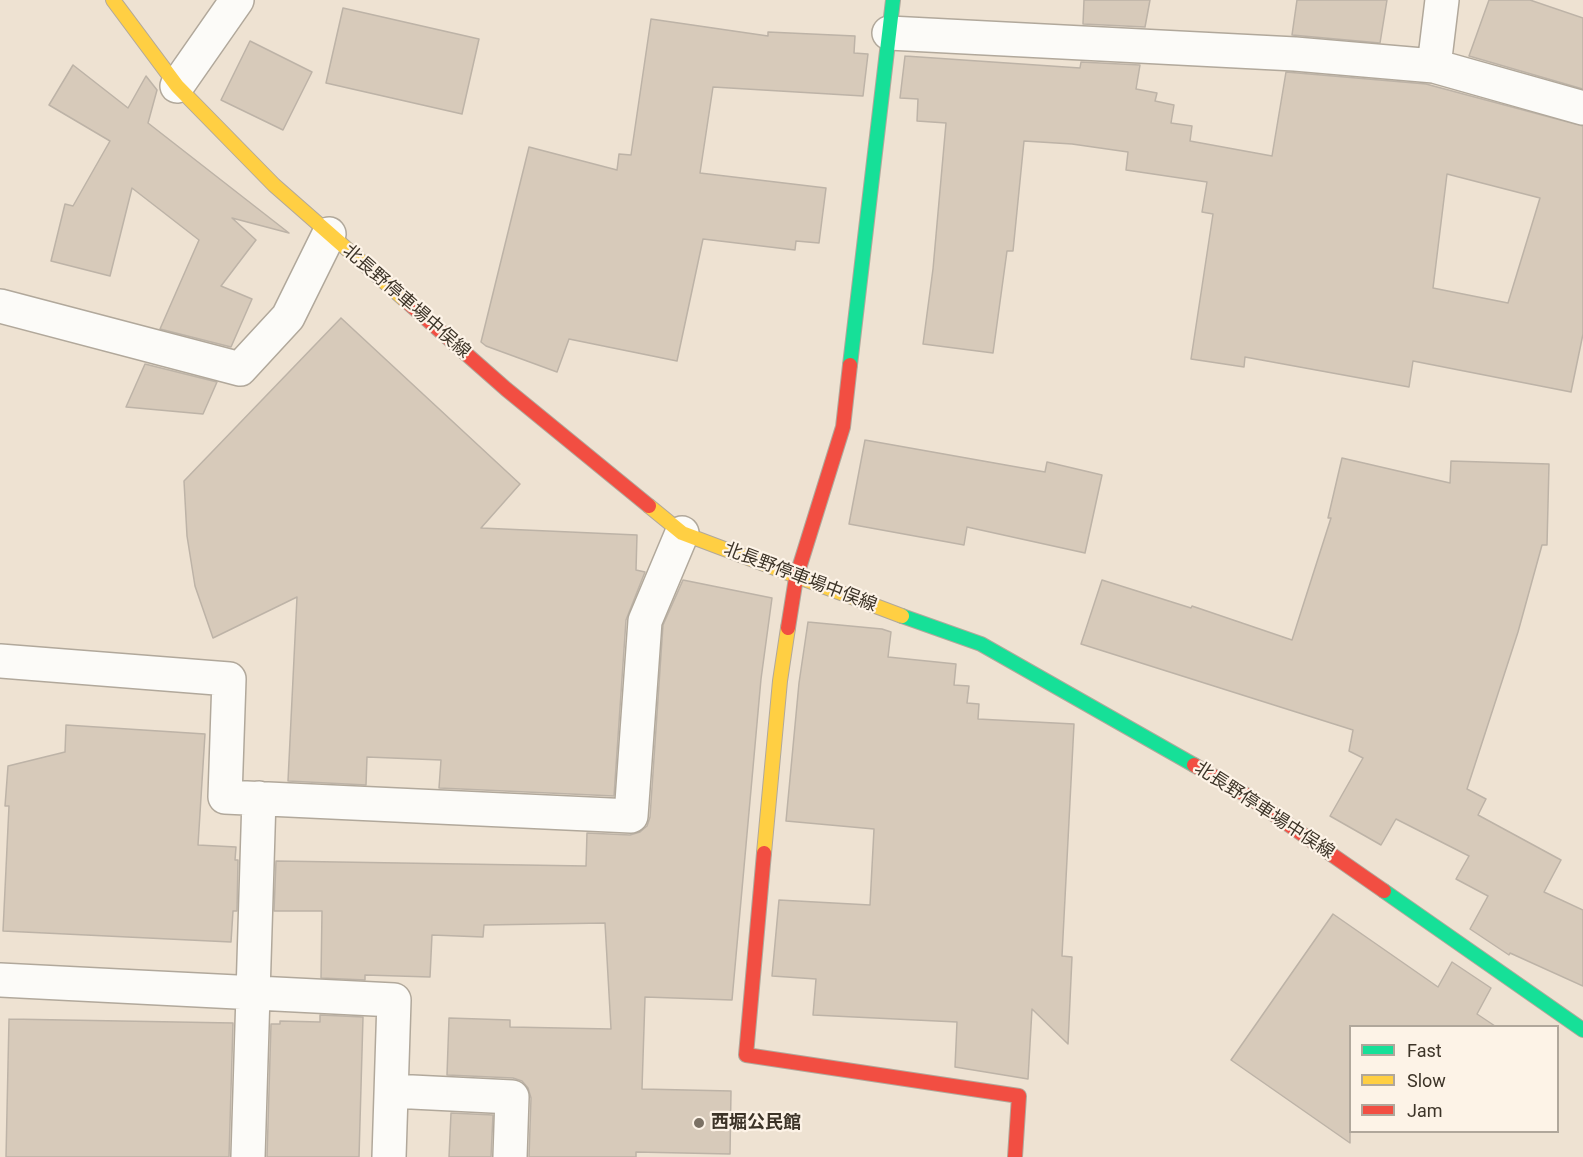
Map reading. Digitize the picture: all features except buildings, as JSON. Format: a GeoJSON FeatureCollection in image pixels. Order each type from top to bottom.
{"type":"FeatureCollection","features":[{"type":"Feature","properties":{"kind":"main road","name":"北長野停車場中俣線"},"geometry":{"type":"LineString","coordinates":[[113,0],[177,86],[274,185],[506,389],[682,533],[796,578],[981,644],[1246,795],[1583,1030]]}},
{"type":"Feature","properties":{"kind":"main road"},"geometry":{"type":"LineString","coordinates":[[893,0],[843,427],[796,578],[780,681],[746,1055],[1019,1096],[1015,1157]]}},
{"type":"Feature","properties":{"kind":"street"},"geometry":{"type":"LineString","coordinates":[[177,86],[237,0]]}},
{"type":"Feature","properties":{"kind":"street"},"geometry":{"type":"LineString","coordinates":[[1434,66],[1442,0]]}},
{"type":"Feature","properties":{"kind":"street"},"geometry":{"type":"LineString","coordinates":[[889,33],[1295,54],[1434,66],[1583,108]]}},
{"type":"Feature","properties":{"kind":"street"},"geometry":{"type":"LineString","coordinates":[[0,306],[240,369],[288,316],[329,234]]}},
{"type":"Feature","properties":{"kind":"street"},"geometry":{"type":"LineString","coordinates":[[0,661],[229,679],[225,797],[631,816],[645,621],[682,533]]}},
{"type":"Feature","properties":{"kind":"street"},"geometry":{"type":"LineString","coordinates":[[248,1157],[251,993],[259,798]]}},
{"type":"Feature","properties":{"kind":"street"},"geometry":{"type":"LineString","coordinates":[[0,980],[394,1000],[390,1157]]}},
{"type":"Feature","properties":{"kind":"street"},"geometry":{"type":"LineString","coordinates":[[392,1091],[512,1097],[510,1157]]}},
{"type":"Feature","properties":{"kind":"traffic: fast"},"geometry":{"type":"LineString","coordinates":[[850,365],[893,0]]}},
{"type":"Feature","properties":{"kind":"traffic: fast"},"geometry":{"type":"LineString","coordinates":[[902,616],[981,644],[1194,765]]}},
{"type":"Feature","properties":{"kind":"traffic: fast"},"geometry":{"type":"LineString","coordinates":[[1384,891],[1583,1030]]}},
{"type":"Feature","properties":{"kind":"traffic: slow"},"geometry":{"type":"LineString","coordinates":[[113,0],[177,86],[274,185],[405,300]]}},
{"type":"Feature","properties":{"kind":"traffic: slow"},"geometry":{"type":"LineString","coordinates":[[649,506],[682,533],[902,616]]}},
{"type":"Feature","properties":{"kind":"traffic: slow"},"geometry":{"type":"LineString","coordinates":[[764,853],[780,681],[788,628]]}},
{"type":"Feature","properties":{"kind":"traffic: jam"},"geometry":{"type":"LineString","coordinates":[[405,300],[506,389],[649,506]]}},
{"type":"Feature","properties":{"kind":"traffic: jam"},"geometry":{"type":"LineString","coordinates":[[788,628],[796,578],[843,427],[850,365]]}},
{"type":"Feature","properties":{"kind":"traffic: jam"},"geometry":{"type":"LineString","coordinates":[[1194,765],[1246,795],[1384,891]]}},
{"type":"Feature","properties":{"kind":"traffic: jam"},"geometry":{"type":"LineString","coordinates":[[764,853],[746,1055],[1019,1096],[1015,1157]]}},
{"type":"Feature","properties":{"kind":"place","name":"西堀公民館"},"geometry":{"type":"Point","coordinates":[699,1123]}}]}
